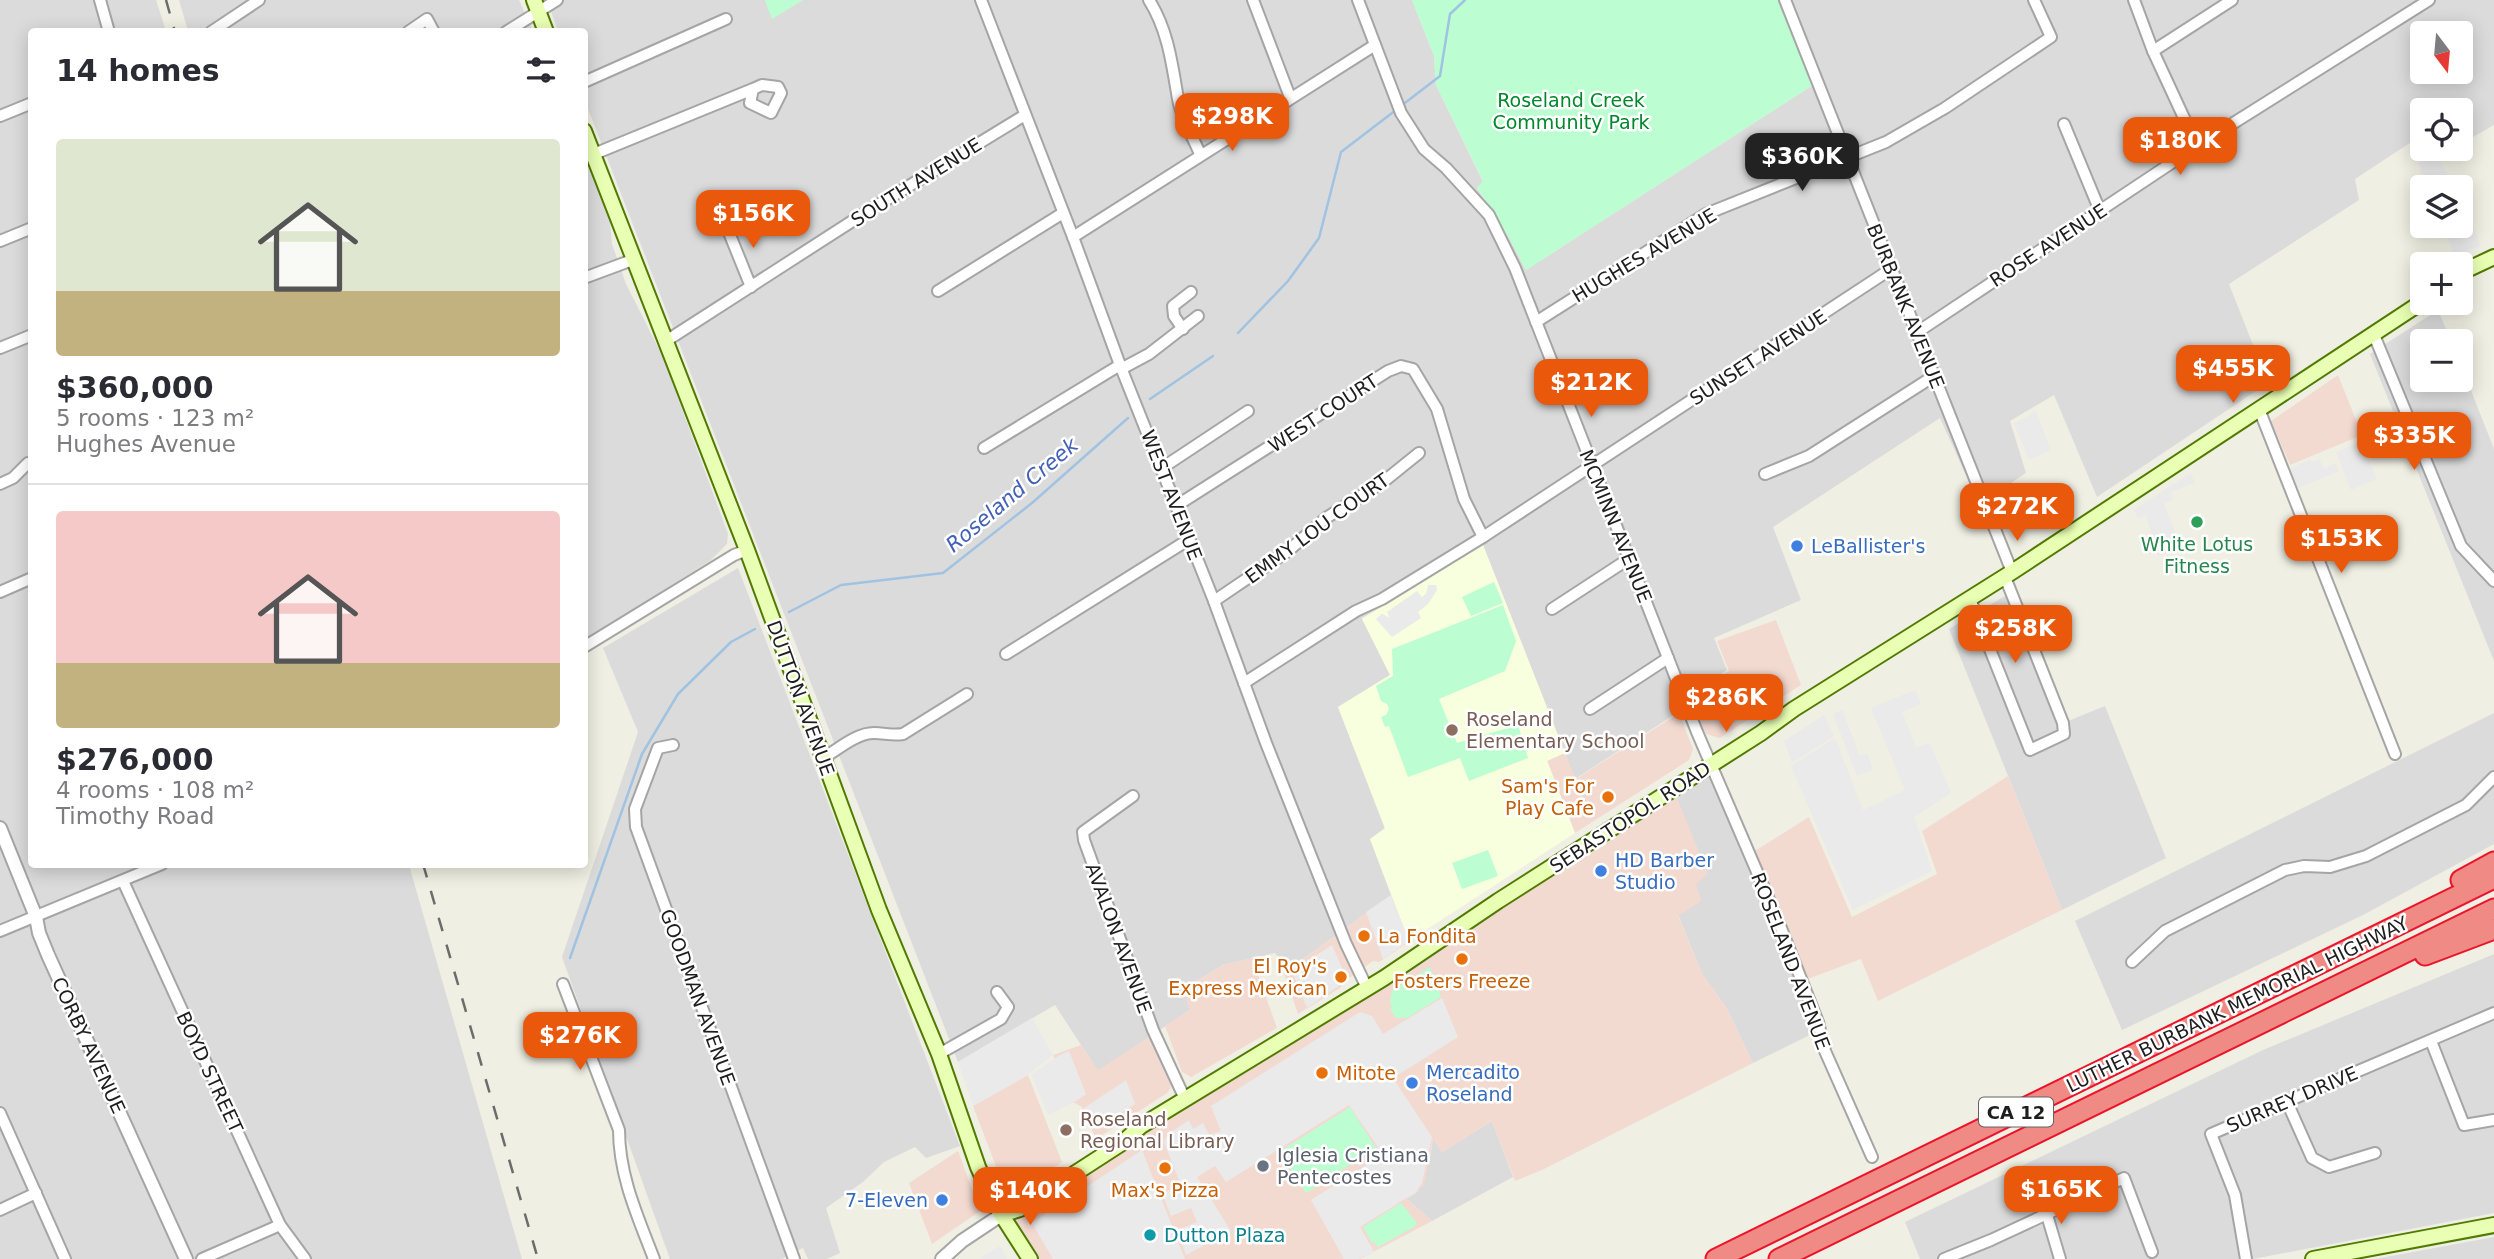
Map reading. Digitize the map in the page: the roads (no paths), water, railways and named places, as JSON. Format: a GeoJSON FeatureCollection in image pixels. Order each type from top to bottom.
{"type":"FeatureCollection","features":[{"type":"Feature","properties":{"kind":"highway"},"geometry":{"type":"LineString","coordinates":[[2316,965],[2381,924],[2494,862]]}},
{"type":"Feature","properties":{"kind":"highway","name":"LUTHER BURBANK MEMORIAL HIGHWAY"},"geometry":{"type":"LineString","coordinates":[[1716,1259],[2494,878]]}},
{"type":"Feature","properties":{"kind":"highway","name":"LUTHER BURBANK MEMORIAL HIGHWAY"},"geometry":{"type":"LineString","coordinates":[[1779,1259],[2494,909]]}},
{"type":"Feature","properties":{"kind":"highway"},"geometry":{"type":"LineString","coordinates":[[2350,979],[2395,966],[2494,929]]}},
{"type":"Feature","properties":{"kind":"main road"},"geometry":{"type":"LineString","coordinates":[[537,6],[545,28]]}},
{"type":"Feature","properties":{"kind":"main road","name":"DUTTON AVENUE"},"geometry":{"type":"LineString","coordinates":[[588,140],[747,550],[879,910],[939,1054],[978,1167],[1001,1215],[1030,1259]]}},
{"type":"Feature","properties":{"kind":"main road"},"geometry":{"type":"LineString","coordinates":[[2473,267],[2494,257]]}},
{"type":"Feature","properties":{"kind":"main road","name":"SEBASTOPOL ROAD"},"geometry":{"type":"LineString","coordinates":[[1001,1215],[1020,1209],[1122,1143],[1141,1126],[1367,988],[1868,661],[2008,575],[2410,310]]}},
{"type":"Feature","properties":{"kind":"main road"},"geometry":{"type":"LineString","coordinates":[[2313,1259],[2494,1225]]}},
{"type":"Feature","properties":{"kind":"street"},"geometry":{"type":"LineString","coordinates":[[100,0],[108,28]]}},
{"type":"Feature","properties":{"kind":"street"},"geometry":{"type":"LineString","coordinates":[[217,28],[259,0]]}},
{"type":"Feature","properties":{"kind":"street"},"geometry":{"type":"LineString","coordinates":[[511,28],[537,6],[556,0]]}},
{"type":"Feature","properties":{"kind":"street","name":"WEST AVENUE"},"geometry":{"type":"LineString","coordinates":[[981,0],[1188,540],[1346,944],[1367,988]]}},
{"type":"Feature","properties":{"kind":"street"},"geometry":{"type":"LineString","coordinates":[[1149,0],[1167,41],[1174,67],[1178,102],[1200,155]]}},
{"type":"Feature","properties":{"kind":"street"},"geometry":{"type":"LineString","coordinates":[[1253,0],[1290,97]]}},
{"type":"Feature","properties":{"kind":"street","name":"MCMINN AVENUE"},"geometry":{"type":"LineString","coordinates":[[1359,0],[1401,113],[1424,149],[1446,168],[1489,215],[1515,268],[1710,765]]}},
{"type":"Feature","properties":{"kind":"street","name":"BURBANK AVENUE"},"geometry":{"type":"LineString","coordinates":[[1785,0],[1934,376],[2063,723],[2064,734],[2030,750],[1970,599]]}},
{"type":"Feature","properties":{"kind":"street","name":"HUGHES AVENUE"},"geometry":{"type":"LineString","coordinates":[[1536,322],[1706,214],[1886,142],[1945,108],[2051,37],[2034,0]]}},
{"type":"Feature","properties":{"kind":"street"},"geometry":{"type":"LineString","coordinates":[[2134,0],[2153,51],[2197,146]]}},
{"type":"Feature","properties":{"kind":"street"},"geometry":{"type":"LineString","coordinates":[[2153,51],[2232,0]]}},
{"type":"Feature","properties":{"kind":"street","name":"ROSE AVENUE"},"geometry":{"type":"LineString","coordinates":[[1916,333],[2197,146],[2429,0]]}},
{"type":"Feature","properties":{"kind":"street"},"geometry":{"type":"LineString","coordinates":[[414,28],[427,19],[432,28]]}},
{"type":"Feature","properties":{"kind":"street"},"geometry":{"type":"LineString","coordinates":[[588,80],[726,19]]}},
{"type":"Feature","properties":{"kind":"street"},"geometry":{"type":"LineString","coordinates":[[1073,237],[1375,45]]}},
{"type":"Feature","properties":{"kind":"street"},"geometry":{"type":"LineString","coordinates":[[594,154],[753,89]]}},
{"type":"Feature","properties":{"kind":"street"},"geometry":{"type":"LineString","coordinates":[[0,116],[28,105]]}},
{"type":"Feature","properties":{"kind":"street","name":"SOUTH AVENUE"},"geometry":{"type":"LineString","coordinates":[[666,341],[1025,115]]}},
{"type":"Feature","properties":{"kind":"street"},"geometry":{"type":"LineString","coordinates":[[2064,124],[2100,211]]}},
{"type":"Feature","properties":{"kind":"street"},"geometry":{"type":"LineString","coordinates":[[938,291],[1063,213]]}},
{"type":"Feature","properties":{"kind":"street"},"geometry":{"type":"LineString","coordinates":[[726,225],[751,287]]}},
{"type":"Feature","properties":{"kind":"street"},"geometry":{"type":"LineString","coordinates":[[0,242],[28,230]]}},
{"type":"Feature","properties":{"kind":"street"},"geometry":{"type":"LineString","coordinates":[[588,277],[635,259]]}},
{"type":"Feature","properties":{"kind":"street","name":"SUNSET AVENUE"},"geometry":{"type":"LineString","coordinates":[[1244,682],[1356,611],[1382,599],[1483,537],[1891,269]]}},
{"type":"Feature","properties":{"kind":"street"},"geometry":{"type":"LineString","coordinates":[[1182,329],[1172,311],[1173,306],[1191,292]]}},
{"type":"Feature","properties":{"kind":"street"},"geometry":{"type":"LineString","coordinates":[[984,447],[1121,367],[1149,354],[1198,316]]}},
{"type":"Feature","properties":{"kind":"street"},"geometry":{"type":"LineString","coordinates":[[2374,335],[2461,546],[2494,581]]}},
{"type":"Feature","properties":{"kind":"street"},"geometry":{"type":"LineString","coordinates":[[0,348],[28,337]]}},
{"type":"Feature","properties":{"kind":"street","name":"WEST COURT"},"geometry":{"type":"LineString","coordinates":[[1176,506],[1388,371],[1401,366],[1413,369],[1437,410],[1464,499],[1483,537]]}},
{"type":"Feature","properties":{"kind":"street"},"geometry":{"type":"LineString","coordinates":[[1765,474],[1809,456],[1934,376]]}},
{"type":"Feature","properties":{"kind":"street"},"geometry":{"type":"LineString","coordinates":[[2259,409],[2395,754]]}},
{"type":"Feature","properties":{"kind":"street"},"geometry":{"type":"LineString","coordinates":[[1162,468],[1248,411]]}},
{"type":"Feature","properties":{"kind":"street","name":"EMMY LOU COURT"},"geometry":{"type":"LineString","coordinates":[[1214,601],[1288,551],[1325,518],[1383,482],[1419,453]]}},
{"type":"Feature","properties":{"kind":"street"},"geometry":{"type":"LineString","coordinates":[[0,484],[13,478],[28,463]]}},
{"type":"Feature","properties":{"kind":"street"},"geometry":{"type":"LineString","coordinates":[[1006,654],[1188,540]]}},
{"type":"Feature","properties":{"kind":"street"},"geometry":{"type":"LineString","coordinates":[[588,645],[734,555],[747,550]]}},
{"type":"Feature","properties":{"kind":"street"},"geometry":{"type":"LineString","coordinates":[[1552,609],[1630,558]]}},
{"type":"Feature","properties":{"kind":"street"},"geometry":{"type":"LineString","coordinates":[[0,592],[28,580]]}},
{"type":"Feature","properties":{"kind":"street"},"geometry":{"type":"LineString","coordinates":[[1590,709],[1668,658]]}},
{"type":"Feature","properties":{"kind":"street"},"geometry":{"type":"LineString","coordinates":[[822,759],[858,737],[873,733],[891,736],[903,734],[967,694]]}},
{"type":"Feature","properties":{"kind":"street","name":"GOODMAN AVENUE"},"geometry":{"type":"LineString","coordinates":[[673,745],[658,748],[635,809],[636,827],[794,1259]]}},
{"type":"Feature","properties":{"kind":"street","name":"ROSELAND AVENUE"},"geometry":{"type":"LineString","coordinates":[[1710,765],[1779,923],[1818,1022],[1825,1051],[1872,1157]]}},
{"type":"Feature","properties":{"kind":"street"},"geometry":{"type":"LineString","coordinates":[[2132,962],[2165,931],[2285,870],[2304,866],[2330,867],[2366,856],[2466,805],[2494,777]]}},
{"type":"Feature","properties":{"kind":"street","name":"AVALON AVENUE"},"geometry":{"type":"LineString","coordinates":[[1133,796],[1083,832],[1084,840],[1153,1030],[1185,1099]]}},
{"type":"Feature","properties":{"kind":"street","name":"CORBY AVENUE"},"geometry":{"type":"LineString","coordinates":[[0,828],[36,917],[48,955],[186,1259]]}},
{"type":"Feature","properties":{"kind":"street"},"geometry":{"type":"LineString","coordinates":[[0,931],[153,868]]}},
{"type":"Feature","properties":{"kind":"street","name":"BOYD STREET"},"geometry":{"type":"LineString","coordinates":[[123,881],[280,1225],[304,1259]]}},
{"type":"Feature","properties":{"kind":"street"},"geometry":{"type":"LineString","coordinates":[[564,984],[619,1130],[619,1155],[626,1181],[654,1259]]}},
{"type":"Feature","properties":{"kind":"street"},"geometry":{"type":"LineString","coordinates":[[939,1054],[1001,1019],[1008,1007],[997,992]]}},
{"type":"Feature","properties":{"kind":"street","name":"SURREY DRIVE"},"geometry":{"type":"LineString","coordinates":[[2246,1259],[2235,1195],[2211,1134],[2494,1013]]}},
{"type":"Feature","properties":{"kind":"street"},"geometry":{"type":"LineString","coordinates":[[2431,1041],[2464,1125],[2494,1120]]}},
{"type":"Feature","properties":{"kind":"street"},"geometry":{"type":"LineString","coordinates":[[2287,1102],[2312,1158],[2329,1167],[2375,1153]]}},
{"type":"Feature","properties":{"kind":"street"},"geometry":{"type":"LineString","coordinates":[[0,1112],[65,1259]]}},
{"type":"Feature","properties":{"kind":"street"},"geometry":{"type":"LineString","coordinates":[[1944,1259],[2124,1178],[2152,1251]]}},
{"type":"Feature","properties":{"kind":"street"},"geometry":{"type":"LineString","coordinates":[[0,1210],[36,1193]]}},
{"type":"Feature","properties":{"kind":"street","name":"SEBASTOPOL ROAD"},"geometry":{"type":"LineString","coordinates":[[942,1259],[962,1241],[1001,1215]]}},
{"type":"Feature","properties":{"kind":"street"},"geometry":{"type":"LineString","coordinates":[[2046,1215],[2060,1259]]}},
{"type":"Feature","properties":{"kind":"street"},"geometry":{"type":"LineString","coordinates":[[202,1259],[280,1225]]}},
{"type":"Feature","properties":{"kind":"waterway","name":"Roseland Creek"},"geometry":{"type":"LineString","coordinates":[[1401,106],[1440,76],[1450,14],[1465,0]]}},
{"type":"Feature","properties":{"kind":"waterway","name":"Roseland Creek"},"geometry":{"type":"LineString","coordinates":[[1238,333],[1288,281],[1319,238],[1341,152],[1396,110]]}},
{"type":"Feature","properties":{"kind":"waterway","name":"Roseland Creek"},"geometry":{"type":"LineString","coordinates":[[1150,399],[1213,356]]}},
{"type":"Feature","properties":{"kind":"waterway","name":"Roseland Creek"},"geometry":{"type":"LineString","coordinates":[[789,612],[841,585],[943,573],[1032,503],[1128,418]]}},
{"type":"Feature","properties":{"kind":"waterway","name":"Roseland Creek"},"geometry":{"type":"LineString","coordinates":[[570,958],[642,754],[678,694],[731,642],[755,629]]}},
{"type":"Feature","properties":{"kind":"railway"},"geometry":{"type":"LineString","coordinates":[[166,0],[174,28]]}},
{"type":"Feature","properties":{"kind":"railway"},"geometry":{"type":"LineString","coordinates":[[424,868],[538,1259]]}},
{"type":"Feature","properties":{"kind":"place","name":"White Lotus Fitness"},"geometry":{"type":"Point","coordinates":[2197,522]}},
{"type":"Feature","properties":{"kind":"place","name":"LeBallister's"},"geometry":{"type":"Point","coordinates":[1797,546]}},
{"type":"Feature","properties":{"kind":"place","name":"Roseland Elementary School"},"geometry":{"type":"Point","coordinates":[1452,730]}},
{"type":"Feature","properties":{"kind":"place","name":"Sam's For Play Cafe"},"geometry":{"type":"Point","coordinates":[1608,797]}},
{"type":"Feature","properties":{"kind":"place","name":"HD Barber Studio"},"geometry":{"type":"Point","coordinates":[1601,871]}},
{"type":"Feature","properties":{"kind":"place","name":"La Fondita"},"geometry":{"type":"Point","coordinates":[1364,936]}},
{"type":"Feature","properties":{"kind":"place","name":"Fosters Freeze"},"geometry":{"type":"Point","coordinates":[1462,959]}},
{"type":"Feature","properties":{"kind":"place","name":"El Roy's Express Mexican"},"geometry":{"type":"Point","coordinates":[1341,977]}},
{"type":"Feature","properties":{"kind":"place","name":"Mitote"},"geometry":{"type":"Point","coordinates":[1322,1073]}},
{"type":"Feature","properties":{"kind":"place","name":"Mercadito Roseland"},"geometry":{"type":"Point","coordinates":[1412,1083]}},
{"type":"Feature","properties":{"kind":"place","name":"Roseland Regional Library"},"geometry":{"type":"Point","coordinates":[1066,1130]}},
{"type":"Feature","properties":{"kind":"place","name":"Iglesia Cristiana Pentecostes"},"geometry":{"type":"Point","coordinates":[1263,1166]}},
{"type":"Feature","properties":{"kind":"place","name":"Max's Pizza"},"geometry":{"type":"Point","coordinates":[1165,1168]}},
{"type":"Feature","properties":{"kind":"place","name":"7-Eleven"},"geometry":{"type":"Point","coordinates":[942,1200]}},
{"type":"Feature","properties":{"kind":"place","name":"Dutton Plaza"},"geometry":{"type":"Point","coordinates":[1150,1235]}},
{"type":"Feature","properties":{"kind":"park label","name":"Roseland Creek Community Park"},"geometry":{"type":"Point","coordinates":[1571,111]}}]}
